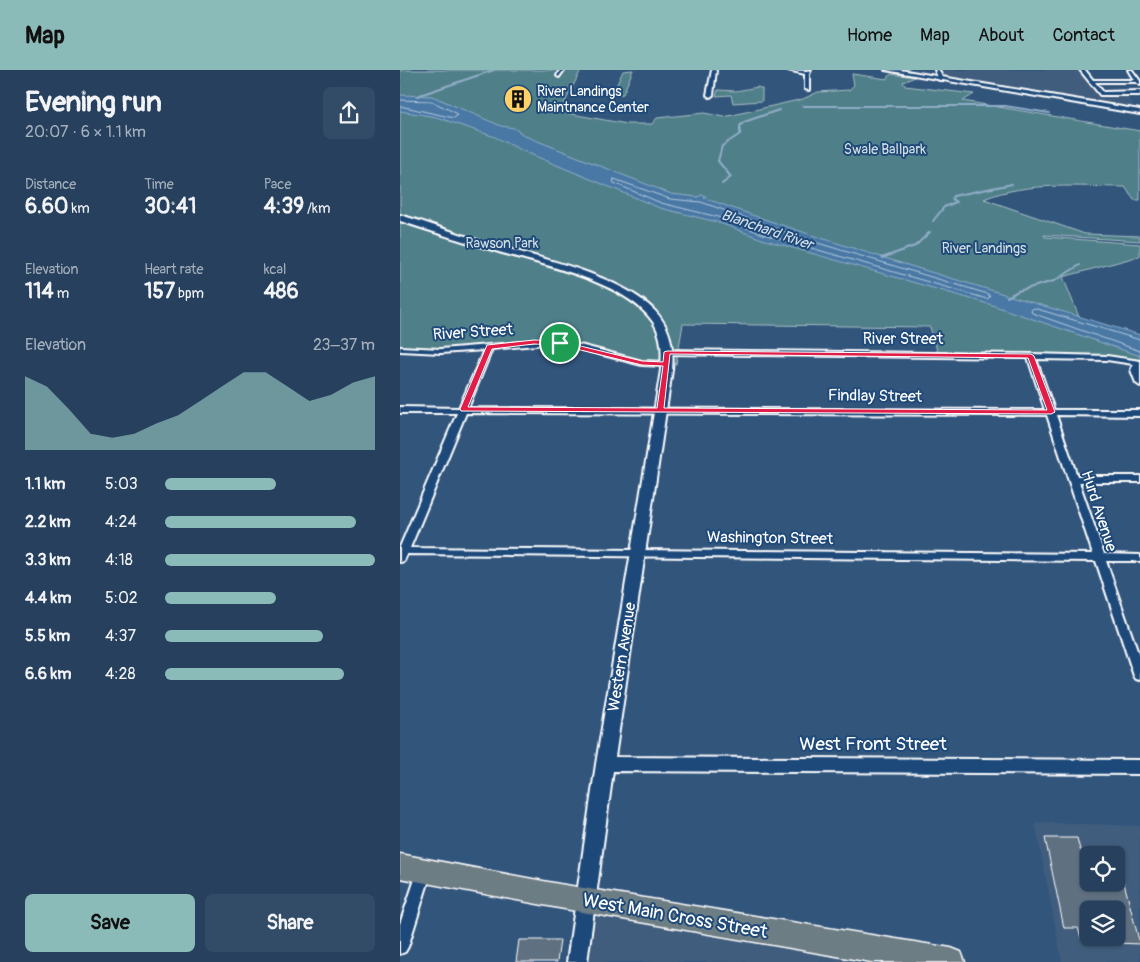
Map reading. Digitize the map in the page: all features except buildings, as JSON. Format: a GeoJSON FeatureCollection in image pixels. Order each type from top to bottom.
{"type":"FeatureCollection","features":[{"type":"Feature","properties":{"kind":"highway","name":"West Main Cross Street"},"geometry":{"type":"LineString","coordinates":[[412,868],[951,962]]}},
{"type":"Feature","properties":{"kind":"main road"},"geometry":{"type":"LineString","coordinates":[[888,70],[1140,112]]}},
{"type":"Feature","properties":{"kind":"main road"},"geometry":{"type":"LineString","coordinates":[[400,218],[588,277],[618,289],[636,300],[656,319],[665,337],[667,358]]}},
{"type":"Feature","properties":{"kind":"main road","name":"Western Avenue"},"geometry":{"type":"LineString","coordinates":[[578,962],[667,358]]}},
{"type":"Feature","properties":{"kind":"main road","name":"West Front Street"},"geometry":{"type":"LineString","coordinates":[[606,764],[1140,767]]}},
{"type":"Feature","properties":{"kind":"street"},"geometry":{"type":"LineString","coordinates":[[559,76],[562,70]]}},
{"type":"Feature","properties":{"kind":"street"},"geometry":{"type":"LineString","coordinates":[[710,94],[714,70]]}},
{"type":"Feature","properties":{"kind":"street"},"geometry":{"type":"LineString","coordinates":[[790,70],[808,71],[807,90]]}},
{"type":"Feature","properties":{"kind":"street"},"geometry":{"type":"LineString","coordinates":[[937,70],[941,79]]}},
{"type":"Feature","properties":{"kind":"street"},"geometry":{"type":"LineString","coordinates":[[1082,70],[1102,94],[1140,93]]}},
{"type":"Feature","properties":{"kind":"street"},"geometry":{"type":"LineString","coordinates":[[1130,70],[1139,82]]}},
{"type":"Feature","properties":{"kind":"street"},"geometry":{"type":"LineString","coordinates":[[1091,81],[1139,82]]}},
{"type":"Feature","properties":{"kind":"street","name":"River Street"},"geometry":{"type":"LineString","coordinates":[[400,349],[441,351],[554,342],[642,363],[667,358],[1031,356],[1107,358],[1139,363]]}},
{"type":"Feature","properties":{"kind":"street"},"geometry":{"type":"LineString","coordinates":[[401,554],[489,347]]}},
{"type":"Feature","properties":{"kind":"street","name":"Hurd Avenue"},"geometry":{"type":"LineString","coordinates":[[1031,356],[1074,479],[1098,558],[1140,676]]}},
{"type":"Feature","properties":{"kind":"street"},"geometry":{"type":"LineString","coordinates":[[1139,363],[1135,370],[1140,383]]}},
{"type":"Feature","properties":{"kind":"street","name":"Findlay Street"},"geometry":{"type":"LineString","coordinates":[[400,410],[1140,413]]}},
{"type":"Feature","properties":{"kind":"street"},"geometry":{"type":"LineString","coordinates":[[1074,479],[1140,479]]}},
{"type":"Feature","properties":{"kind":"street","name":"Washington Street"},"geometry":{"type":"LineString","coordinates":[[401,554],[638,553],[1140,558]]}},
{"type":"Feature","properties":{"kind":"street"},"geometry":{"type":"LineString","coordinates":[[400,947],[412,868]]}},
{"type":"Feature","properties":{"kind":"shaded area"},"geometry":{"type":"Polygon","coordinates":[[[937,70],[1082,70],[1098,94],[1125,94],[1138,112],[941,79],[937,70]]]}},
{"type":"Feature","properties":{"kind":"shaded area"},"geometry":{"type":"Polygon","coordinates":[[[1035,822],[1140,826],[1140,962],[1062,962],[1035,822]]]}},
{"type":"Feature","properties":{"kind":"shaded area"},"geometry":{"type":"Polygon","coordinates":[[[587,900],[951,962],[577,962],[587,900]]]}},
{"type":"Feature","properties":{"kind":"green space"},"geometry":{"type":"Polygon","coordinates":[[[400,70],[581,70],[560,112],[627,124],[652,124],[657,118],[704,113],[724,117],[803,99],[818,92],[849,90],[854,85],[852,74],[887,79],[891,74],[915,77],[903,82],[905,86],[974,94],[963,101],[1140,131],[1140,200],[1134,200],[1125,187],[1072,186],[1035,187],[1001,193],[984,199],[1085,234],[1140,236],[1140,241],[1044,235],[1045,237],[1140,244],[1140,256],[1063,277],[1079,317],[1140,340],[1140,383],[1132,362],[1107,358],[938,354],[930,327],[683,324],[676,364],[649,364],[560,343],[461,350],[400,349],[400,70]]]}},
{"type":"Feature","properties":{"kind":"green space"},"geometry":{"type":"Polygon","coordinates":[[[633,70],[623,94],[614,95],[613,93],[623,71],[633,70]]]}},
{"type":"Feature","properties":{"kind":"green space"},"geometry":{"type":"Polygon","coordinates":[[[758,87],[762,89],[762,101],[733,103],[731,95],[716,96],[718,90],[736,91],[758,87]]]}},
{"type":"Feature","properties":{"kind":"water","name":"Blanchard River"},"geometry":{"type":"Polygon","coordinates":[[[400,95],[432,96],[501,126],[514,128],[525,136],[671,194],[706,196],[704,198],[812,235],[1140,335],[1140,356],[992,305],[762,239],[717,222],[660,208],[523,151],[495,137],[436,117],[400,111],[400,95]]]}},
{"type":"Feature","properties":{"kind":"waterway"},"geometry":{"type":"LineString","coordinates":[[417,96],[494,70]]}},
{"type":"Feature","properties":{"kind":"waterway"},"geometry":{"type":"LineString","coordinates":[[803,106],[1005,106],[1049,113]]}},
{"type":"Feature","properties":{"kind":"waterway"},"geometry":{"type":"LineString","coordinates":[[722,184],[731,177],[718,161],[722,146],[740,134],[740,126],[744,122],[779,110]]}},
{"type":"Feature","properties":{"kind":"waterway"},"geometry":{"type":"LineString","coordinates":[[933,221],[944,207],[956,202],[952,199],[953,196],[1012,184]]}},
{"type":"Feature","properties":{"kind":"waterway"},"geometry":{"type":"LineString","coordinates":[[882,258],[915,246],[930,232]]}},
{"type":"Feature","properties":{"kind":"waterway"},"geometry":{"type":"LineString","coordinates":[[1007,297],[1018,291],[1054,281],[1080,265]]}},
{"type":"Feature","properties":{"kind":"place","name":"River Landings Maintnance Center"},"geometry":{"type":"Point","coordinates":[518,99]}},
{"type":"Feature","properties":{"kind":"route"},"geometry":{"type":"LineString","coordinates":[[560,343],[534,342],[489,347],[463,409],[660,410],[666,364],[667,352],[677,352],[1031,356],[1051,412],[660,410],[666,364],[648,364],[624,360],[560,343]]}},
{"type":"Feature","properties":{"kind":"park label","name":"Swale Ballpark"},"geometry":{"type":"Point","coordinates":[885,149]}},
{"type":"Feature","properties":{"kind":"park label","name":"Rawson Park"},"geometry":{"type":"Point","coordinates":[502,243]}},
{"type":"Feature","properties":{"kind":"park label","name":"River Landings"},"geometry":{"type":"Point","coordinates":[984,248]}}]}
